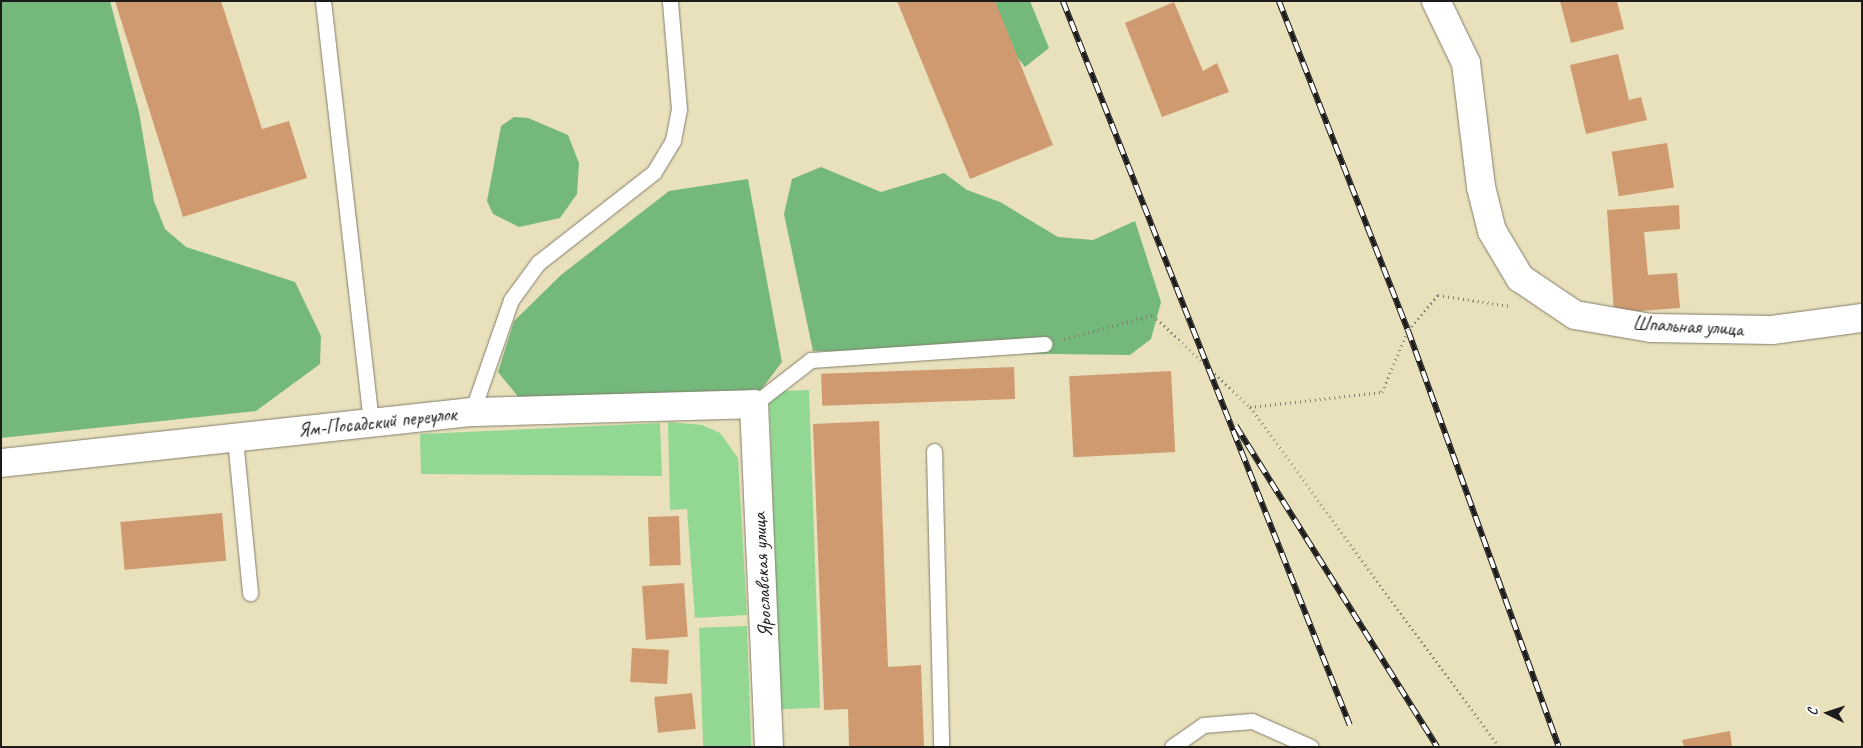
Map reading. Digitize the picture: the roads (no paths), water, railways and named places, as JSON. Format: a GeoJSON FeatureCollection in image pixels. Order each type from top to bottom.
{"type":"FeatureCollection","features":[{"type":"Feature","properties":{"kind":"street","name":"Шпальная улица"},"geometry":{"type":"LineString","coordinates":[[1436,1],[1466,63],[1481,188],[1492,231],[1520,278],[1575,315],[1651,328],[1772,330],[1862,318]]}},
{"type":"Feature","properties":{"kind":"street","name":"Ям-Посадский переулок"},"geometry":{"type":"LineString","coordinates":[[1,463],[472,412],[754,404]]}},
{"type":"Feature","properties":{"kind":"street","name":"Ярославская улица"},"geometry":{"type":"LineString","coordinates":[[754,404],[770,747]]}},
{"type":"Feature","properties":{"kind":"lane"},"geometry":{"type":"LineString","coordinates":[[323,1],[371,423]]}},
{"type":"Feature","properties":{"kind":"lane"},"geometry":{"type":"LineString","coordinates":[[472,412],[511,300],[538,263],[654,172],[673,140],[679,109],[670,1]]}},
{"type":"Feature","properties":{"kind":"lane"},"geometry":{"type":"LineString","coordinates":[[754,404],[811,360],[1044,344]]}},
{"type":"Feature","properties":{"kind":"lane"},"geometry":{"type":"LineString","coordinates":[[234,439],[250,593]]}},
{"type":"Feature","properties":{"kind":"lane"},"geometry":{"type":"LineString","coordinates":[[934,451],[941,747]]}},
{"type":"Feature","properties":{"kind":"lane"},"geometry":{"type":"LineString","coordinates":[[1172,747],[1204,724],[1252,721],[1311,747]]}},
{"type":"Feature","properties":{"kind":"railway"},"geometry":{"type":"LineString","coordinates":[[1063,1],[1350,725]]}},
{"type":"Feature","properties":{"kind":"railway"},"geometry":{"type":"LineString","coordinates":[[1279,1],[1408,330],[1559,747]]}},
{"type":"Feature","properties":{"kind":"railway"},"geometry":{"type":"LineString","coordinates":[[1236,426],[1437,747]]}}]}
